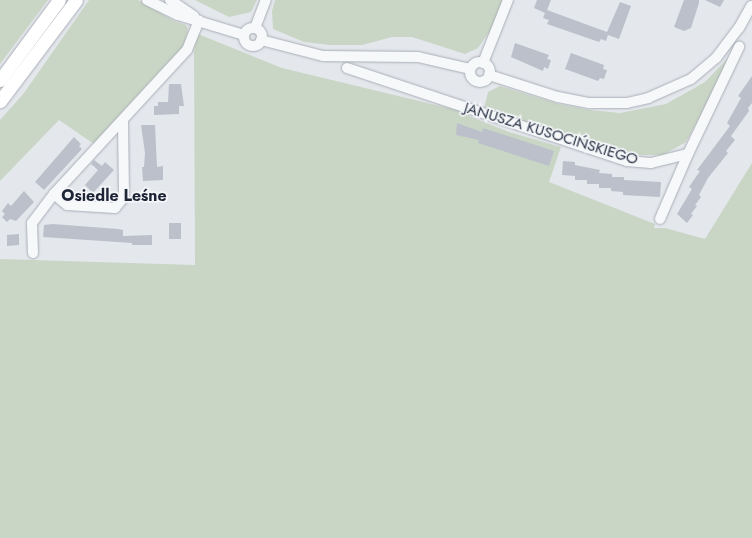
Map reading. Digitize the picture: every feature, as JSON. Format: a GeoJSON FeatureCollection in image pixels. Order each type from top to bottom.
{"type":"FeatureCollection","features":[{"type":"Feature","properties":{"kind":"main road"},"geometry":{"type":"LineString","coordinates":[[0,80],[59,0]]}},
{"type":"Feature","properties":{"kind":"main road"},"geometry":{"type":"LineString","coordinates":[[0,101],[76,0]]}},
{"type":"Feature","properties":{"kind":"street"},"geometry":{"type":"LineString","coordinates":[[146,0],[178,15],[199,20],[244,35],[249,45],[256,46],[262,40]]}},
{"type":"Feature","properties":{"kind":"street"},"geometry":{"type":"LineString","coordinates":[[170,0],[199,20]]}},
{"type":"Feature","properties":{"kind":"street"},"geometry":{"type":"LineString","coordinates":[[255,28],[266,0]]}},
{"type":"Feature","properties":{"kind":"street"},"geometry":{"type":"LineString","coordinates":[[483,63],[508,0]]}},
{"type":"Feature","properties":{"kind":"street"},"geometry":{"type":"LineString","coordinates":[[489,75],[558,97],[590,103],[627,103],[648,98],[691,79],[716,58],[739,28],[749,4]]}},
{"type":"Feature","properties":{"kind":"street"},"geometry":{"type":"LineString","coordinates":[[33,253],[32,223],[54,194],[123,122],[188,50],[199,20]]}},
{"type":"Feature","properties":{"kind":"street"},"geometry":{"type":"LineString","coordinates":[[244,35],[248,29],[255,28],[261,33],[262,40]]}},
{"type":"Feature","properties":{"kind":"street"},"geometry":{"type":"LineString","coordinates":[[262,40],[323,56],[418,57],[470,69]]}},
{"type":"Feature","properties":{"kind":"street"},"geometry":{"type":"LineString","coordinates":[[660,219],[688,154],[739,47]]}},
{"type":"Feature","properties":{"kind":"street"},"geometry":{"type":"LineString","coordinates":[[483,63],[488,67],[489,75],[485,80],[476,81],[472,77],[470,69],[474,64],[483,63]]}},
{"type":"Feature","properties":{"kind":"street","name":"JANUSZA KUSOCIŃSKIEGO"},"geometry":{"type":"LineString","coordinates":[[347,68],[627,161],[651,163],[688,154]]}},
{"type":"Feature","properties":{"kind":"street"},"geometry":{"type":"LineString","coordinates":[[54,194],[67,205],[115,208],[124,197],[123,122]]}},
{"type":"Feature","properties":{"kind":"green space"},"geometry":{"type":"Polygon","coordinates":[[[0,0],[48,0],[0,64],[0,0]]]}},
{"type":"Feature","properties":{"kind":"green space"},"geometry":{"type":"Polygon","coordinates":[[[89,0],[138,0],[174,21],[186,25],[188,29],[183,50],[174,61],[169,61],[125,109],[125,114],[94,144],[59,120],[0,181],[0,120],[24,93],[89,0]]]}},
{"type":"Feature","properties":{"kind":"green space"},"geometry":{"type":"Polygon","coordinates":[[[195,0],[257,0],[251,12],[229,17],[195,0]]]}},
{"type":"Feature","properties":{"kind":"green space"},"geometry":{"type":"Polygon","coordinates":[[[275,0],[504,0],[494,25],[478,48],[465,54],[412,37],[392,37],[362,45],[330,45],[304,42],[273,29],[272,11],[275,0]]]}},
{"type":"Feature","properties":{"kind":"green space"},"geometry":{"type":"Polygon","coordinates":[[[198,34],[282,68],[469,113],[469,116],[509,132],[561,147],[549,182],[655,224],[654,228],[665,228],[705,239],[752,163],[752,538],[0,538],[0,259],[195,265],[194,51],[198,34]]]}},
{"type":"Feature","properties":{"kind":"green space"},"geometry":{"type":"Polygon","coordinates":[[[727,59],[727,67],[686,142],[663,155],[631,155],[484,109],[488,92],[500,86],[559,104],[590,110],[620,113],[666,104],[705,82],[727,59]]]}},
{"type":"Feature","properties":{"kind":"building"},"geometry":{"type":"Polygon","coordinates":[[[537,0],[551,0],[547,10],[607,32],[620,2],[631,6],[619,39],[608,35],[606,41],[601,39],[599,42],[547,24],[549,20],[543,18],[545,13],[534,8],[537,0]]]}},
{"type":"Feature","properties":{"kind":"building"},"geometry":{"type":"Polygon","coordinates":[[[684,0],[699,0],[699,3],[691,28],[684,31],[674,27],[684,0]]]}},
{"type":"Feature","properties":{"kind":"building"},"geometry":{"type":"Polygon","coordinates":[[[705,0],[724,0],[720,7],[705,0]]]}},
{"type":"Feature","properties":{"kind":"building"},"geometry":{"type":"Polygon","coordinates":[[[515,43],[549,55],[547,59],[551,60],[548,69],[544,67],[543,71],[511,57],[515,43]]]}},
{"type":"Feature","properties":{"kind":"building"},"geometry":{"type":"Polygon","coordinates":[[[571,53],[604,65],[603,69],[607,70],[604,79],[600,78],[598,81],[565,69],[571,53]]]}},
{"type":"Feature","properties":{"kind":"building"},"geometry":{"type":"Polygon","coordinates":[[[752,76],[752,103],[748,108],[749,111],[731,136],[735,140],[726,151],[728,153],[708,178],[699,195],[701,197],[695,205],[697,206],[691,214],[693,215],[687,223],[677,214],[692,189],[689,187],[700,171],[697,170],[730,126],[727,123],[741,98],[738,96],[752,76]]]}},
{"type":"Feature","properties":{"kind":"building"},"geometry":{"type":"Polygon","coordinates":[[[169,84],[181,84],[184,106],[179,106],[179,114],[154,115],[154,106],[158,106],[158,102],[168,102],[169,84]]]}},
{"type":"Feature","properties":{"kind":"building"},"geometry":{"type":"Polygon","coordinates":[[[457,123],[482,132],[483,128],[554,151],[549,166],[478,143],[479,140],[456,135],[457,123]]]}},
{"type":"Feature","properties":{"kind":"building"},"geometry":{"type":"Polygon","coordinates":[[[141,125],[155,125],[157,167],[163,166],[163,180],[143,181],[142,167],[144,167],[145,153],[141,125]]]}},
{"type":"Feature","properties":{"kind":"building"},"geometry":{"type":"Polygon","coordinates":[[[74,137],[81,144],[79,146],[82,149],[44,190],[35,182],[74,137]]]}},
{"type":"Feature","properties":{"kind":"building"},"geometry":{"type":"Polygon","coordinates":[[[94,160],[102,166],[105,162],[114,170],[93,193],[85,185],[98,170],[91,164],[94,160]]]}},
{"type":"Feature","properties":{"kind":"building"},"geometry":{"type":"Polygon","coordinates":[[[563,161],[575,162],[575,165],[600,170],[599,173],[612,174],[612,177],[624,177],[624,180],[661,182],[660,197],[623,195],[623,192],[611,191],[611,188],[599,188],[599,184],[587,184],[587,180],[575,180],[575,176],[562,175],[563,161]]]}},
{"type":"Feature","properties":{"kind":"building"},"geometry":{"type":"Polygon","coordinates":[[[24,191],[34,202],[16,221],[10,219],[7,222],[2,217],[5,214],[2,211],[8,203],[11,206],[24,191]]]}},
{"type":"Feature","properties":{"kind":"building"},"geometry":{"type":"Polygon","coordinates":[[[169,223],[181,223],[181,239],[169,239],[169,223]]]}},
{"type":"Feature","properties":{"kind":"building"},"geometry":{"type":"Polygon","coordinates":[[[53,224],[118,229],[123,230],[123,236],[152,235],[152,245],[132,245],[132,243],[43,237],[44,225],[53,224]]]}},
{"type":"Feature","properties":{"kind":"building"},"geometry":{"type":"Polygon","coordinates":[[[19,234],[19,245],[7,246],[7,235],[19,234]]]}},
{"type":"Feature","properties":{"kind":"district","name":"Osiedle Leśne"},"geometry":{"type":"Point","coordinates":[114,196]}}]}
